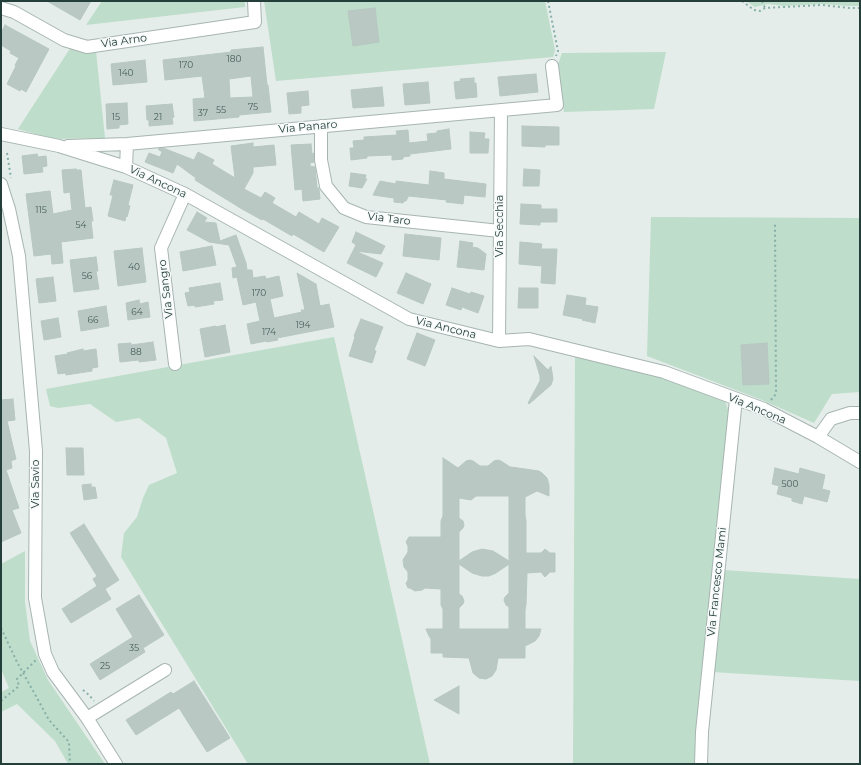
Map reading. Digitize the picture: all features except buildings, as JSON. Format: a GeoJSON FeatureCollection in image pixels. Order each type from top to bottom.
{"type":"FeatureCollection","features":[{"type":"Feature","properties":{"kind":"street","name":"Via Arno"},"geometry":{"type":"LineString","coordinates":[[1,8],[14,12],[64,40],[87,47],[254,22],[254,1]]}},
{"type":"Feature","properties":{"kind":"street","name":"Via Panaro"},"geometry":{"type":"LineString","coordinates":[[59,146],[127,144],[558,105],[552,66]]}},
{"type":"Feature","properties":{"kind":"street","name":"Via Secchia"},"geometry":{"type":"LineString","coordinates":[[499,341],[501,110]]}},
{"type":"Feature","properties":{"kind":"street","name":"Via Taro"},"geometry":{"type":"LineString","coordinates":[[322,126],[321,160],[326,186],[344,208],[366,217],[500,232]]}},
{"type":"Feature","properties":{"kind":"street","name":"Via Ancona"},"geometry":{"type":"LineString","coordinates":[[1,134],[59,146],[126,167],[185,194],[409,319],[499,341],[529,339],[664,372],[764,409],[818,437],[860,462]]}},
{"type":"Feature","properties":{"kind":"street"},"geometry":{"type":"LineString","coordinates":[[126,167],[127,144]]}},
{"type":"Feature","properties":{"kind":"street","name":"Via Savio"},"geometry":{"type":"LineString","coordinates":[[1,184],[9,209],[19,256],[36,451],[35,598],[45,654],[53,672],[87,718],[116,764]]}},
{"type":"Feature","properties":{"kind":"street","name":"Via Sangro"},"geometry":{"type":"LineString","coordinates":[[175,364],[161,248],[185,194]]}},
{"type":"Feature","properties":{"kind":"street","name":"Via Francesco Mami"},"geometry":{"type":"LineString","coordinates":[[701,764],[702,732],[736,399]]}},
{"type":"Feature","properties":{"kind":"street"},"geometry":{"type":"LineString","coordinates":[[818,437],[831,419],[850,413],[860,413]]}},
{"type":"Feature","properties":{"kind":"street"},"geometry":{"type":"LineString","coordinates":[[87,718],[165,670]]}},
{"type":"Feature","properties":{"kind":"path"},"geometry":{"type":"LineString","coordinates":[[548,1],[558,51],[552,66]]}},
{"type":"Feature","properties":{"kind":"path"},"geometry":{"type":"LineString","coordinates":[[742,1],[754,10],[760,11],[765,8],[822,5],[860,8]]}},
{"type":"Feature","properties":{"kind":"path"},"geometry":{"type":"LineString","coordinates":[[762,1],[765,8]]}},
{"type":"Feature","properties":{"kind":"path"},"geometry":{"type":"LineString","coordinates":[[764,409],[776,394],[775,224]]}},
{"type":"Feature","properties":{"kind":"path"},"geometry":{"type":"LineString","coordinates":[[1,628],[16,662],[49,720],[68,742],[70,764]]}},
{"type":"Feature","properties":{"kind":"path"},"geometry":{"type":"LineString","coordinates":[[1,701],[19,686],[17,679],[45,654]]}},
{"type":"Feature","properties":{"kind":"green space"},"geometry":{"type":"Polygon","coordinates":[[[102,1],[245,1],[245,7],[86,25],[102,1]]]}},
{"type":"Feature","properties":{"kind":"green space"},"geometry":{"type":"Polygon","coordinates":[[[264,1],[545,1],[555,50],[553,57],[276,81],[264,1]]]}},
{"type":"Feature","properties":{"kind":"green space"},"geometry":{"type":"Polygon","coordinates":[[[746,1],[860,1],[860,6],[822,4],[784,6],[768,4],[755,7],[746,1]]]}},
{"type":"Feature","properties":{"kind":"green space"},"geometry":{"type":"Polygon","coordinates":[[[71,47],[96,51],[105,138],[53,139],[18,129],[71,47]]]}},
{"type":"Feature","properties":{"kind":"green space"},"geometry":{"type":"Polygon","coordinates":[[[666,52],[654,109],[564,112],[557,67],[562,53],[666,52]]]}},
{"type":"Feature","properties":{"kind":"green space"},"geometry":{"type":"Polygon","coordinates":[[[651,217],[860,218],[860,392],[832,394],[814,423],[762,400],[647,356],[651,217]]]}},
{"type":"Feature","properties":{"kind":"green space"},"geometry":{"type":"Polygon","coordinates":[[[334,337],[430,764],[248,764],[121,557],[124,533],[137,517],[149,485],[177,473],[166,438],[139,418],[116,422],[90,404],[58,408],[50,406],[46,389],[334,337]]]}},
{"type":"Feature","properties":{"kind":"green space"},"geometry":{"type":"Polygon","coordinates":[[[575,357],[596,359],[676,382],[725,400],[730,416],[700,685],[696,764],[573,764],[575,357]]]}},
{"type":"Feature","properties":{"kind":"green space"},"geometry":{"type":"Polygon","coordinates":[[[25,551],[25,602],[30,641],[48,680],[105,764],[68,764],[55,741],[17,704],[1,712],[1,692],[9,688],[1,669],[1,564],[25,551]]]}},
{"type":"Feature","properties":{"kind":"green space"},"geometry":{"type":"Polygon","coordinates":[[[723,570],[860,579],[860,681],[712,672],[723,570]]]}}]}
